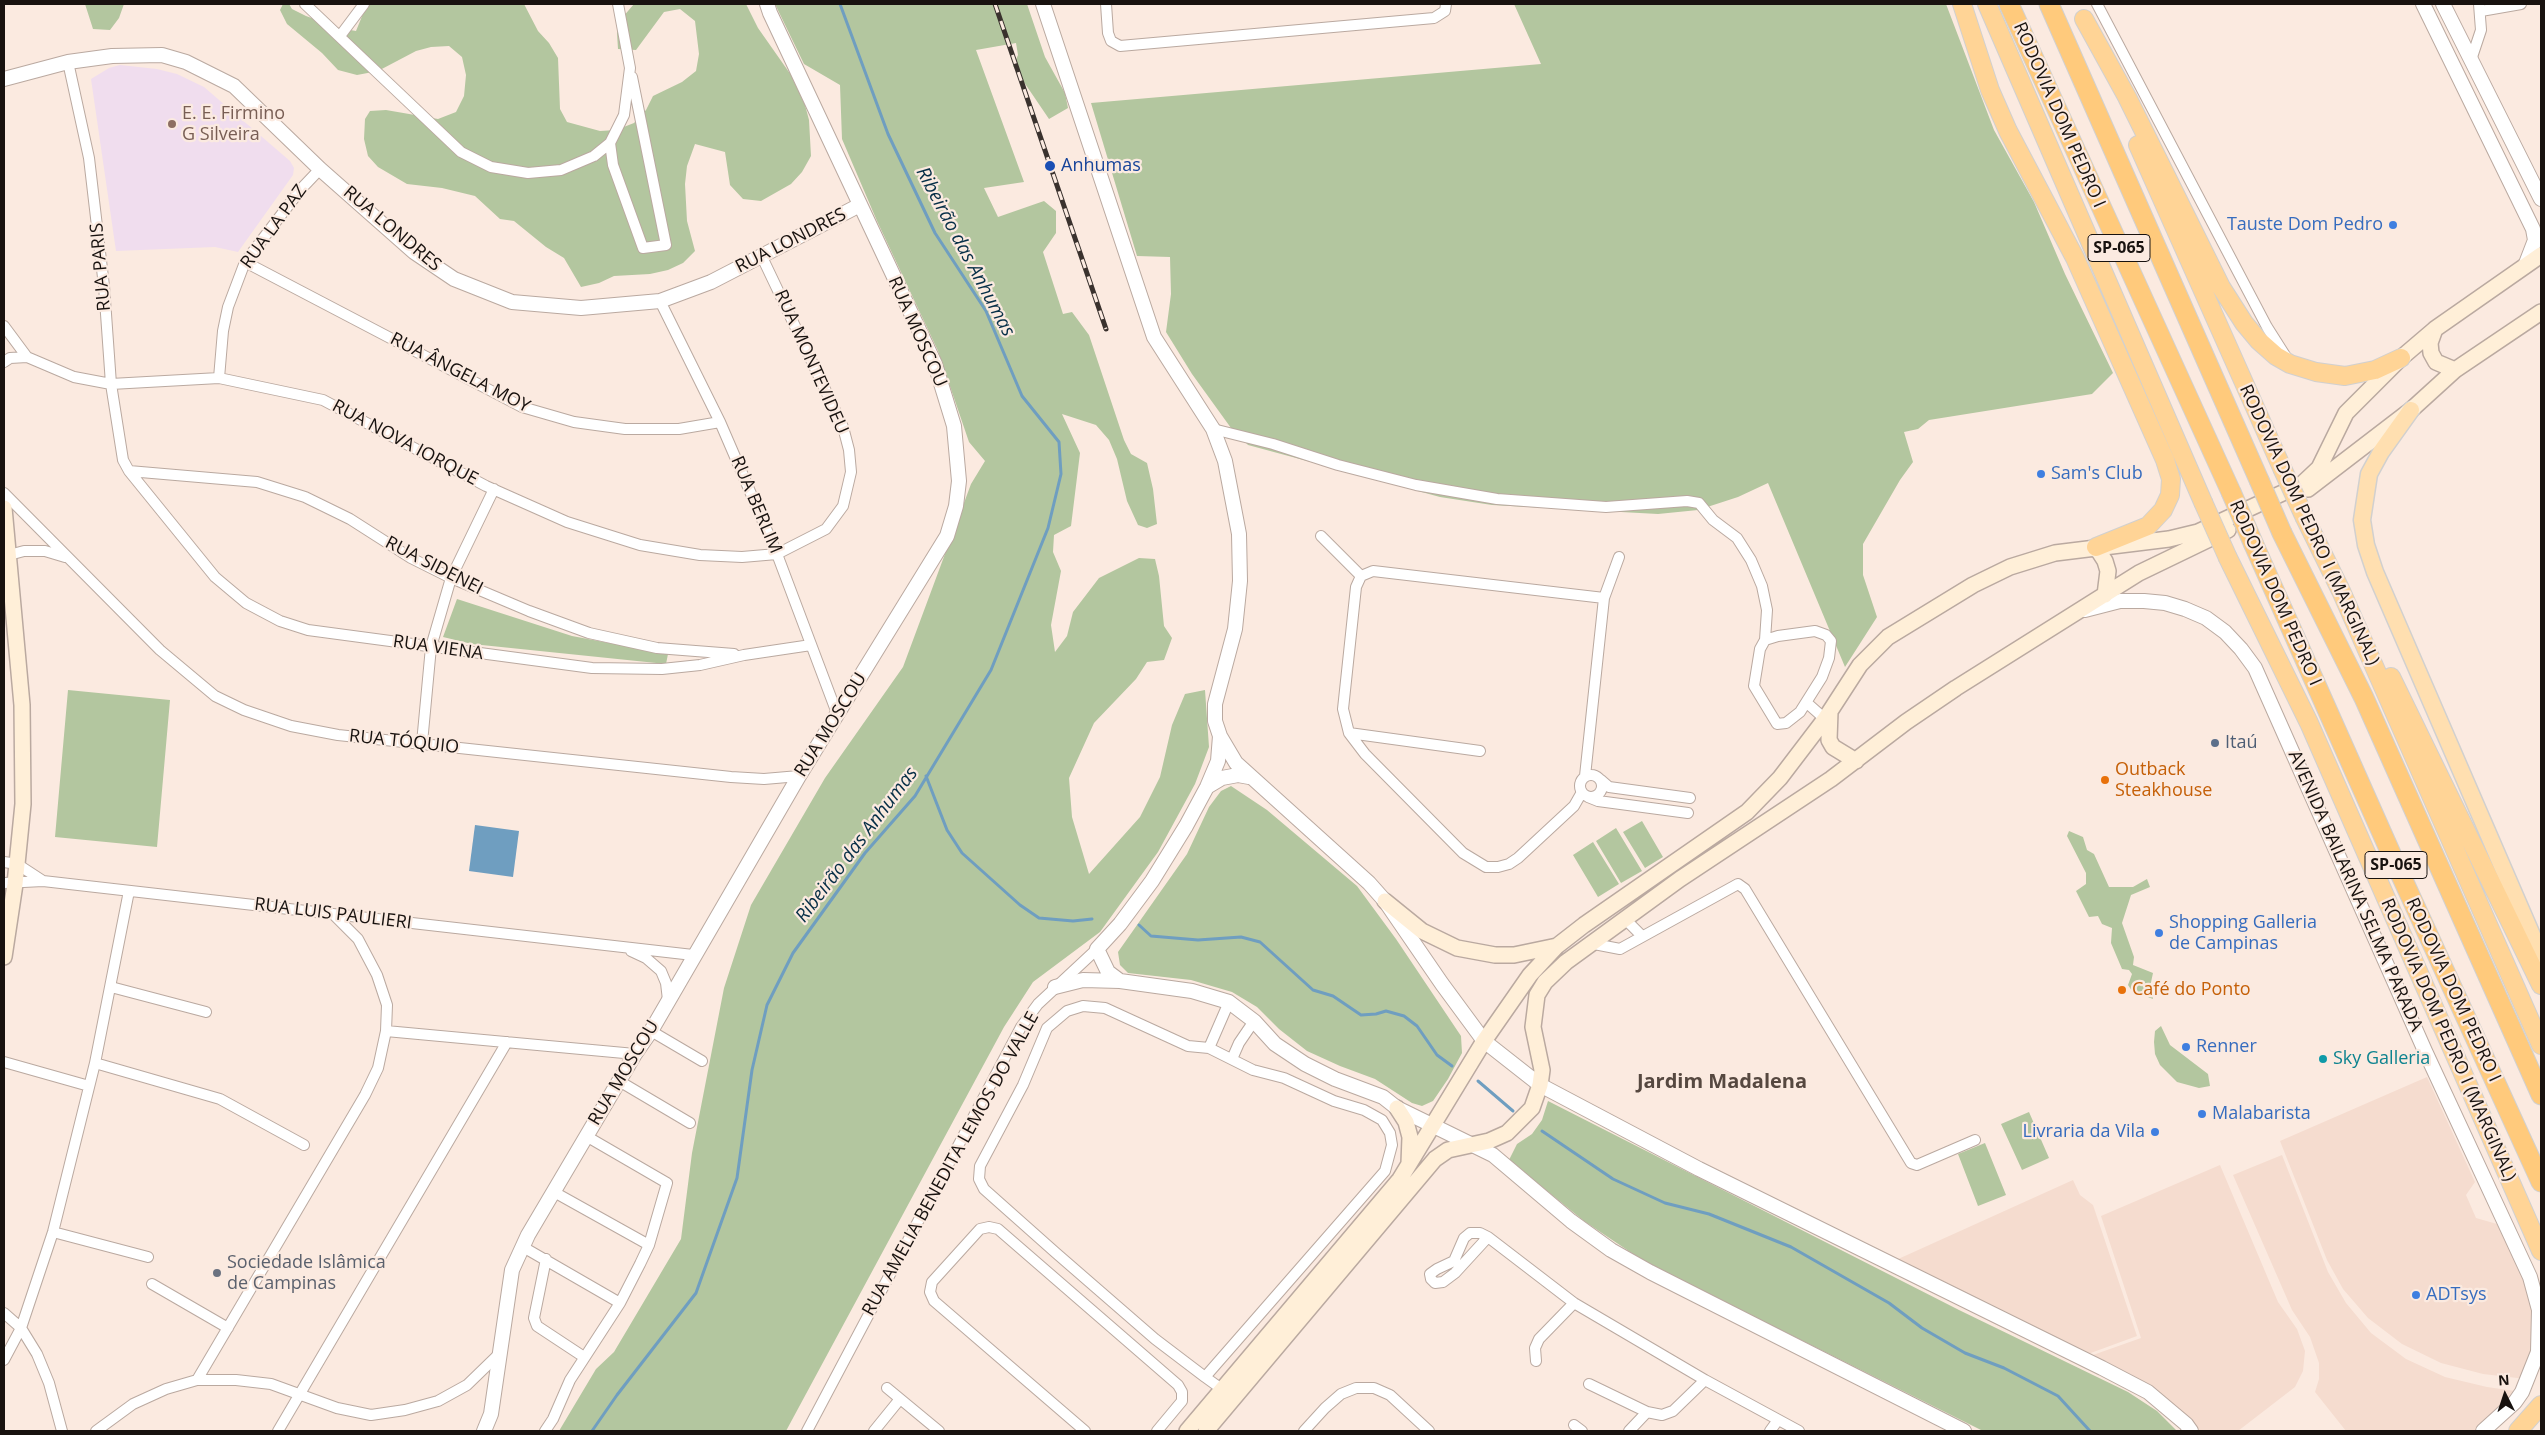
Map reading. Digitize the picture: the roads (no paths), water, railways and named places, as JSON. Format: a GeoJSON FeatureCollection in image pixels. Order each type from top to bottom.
{"type":"FeatureCollection","features":[{"type":"Feature","properties":{"kind":"highway"},"geometry":{"type":"LineString","coordinates":[[1962,4],[1990,90],[2008,131],[2075,258],[2166,460],[2171,479],[2170,495],[2163,510],[2148,526],[2096,547]]}},
{"type":"Feature","properties":{"kind":"highway","name":"RODOVIA DOM PEDRO I"},"geometry":{"type":"LineString","coordinates":[[1987,4],[2203,502]]}},
{"type":"Feature","properties":{"kind":"highway","name":"RODOVIA DOM PEDRO I"},"geometry":{"type":"LineString","coordinates":[[2009,4],[2231,492],[2393,858],[2541,1182]]}},
{"type":"Feature","properties":{"kind":"highway","name":"RODOVIA DOM PEDRO I"},"geometry":{"type":"LineString","coordinates":[[2049,4],[2282,532],[2364,698],[2541,1095]]}},
{"type":"Feature","properties":{"kind":"highway"},"geometry":{"type":"LineString","coordinates":[[2081,11],[2127,97],[2221,287],[2244,323],[2259,341],[2276,356],[2290,364],[2316,372],[2345,376],[2375,370],[2401,358]]}},
{"type":"Feature","properties":{"kind":"highway","name":"RODOVIA DOM PEDRO I (MARGINAL)"},"geometry":{"type":"LineString","coordinates":[[2081,11],[2130,127],[2282,468],[2342,591],[2541,1045]]}},
{"type":"Feature","properties":{"kind":"highway","name":"RODOVIA DOM PEDRO I (MARGINAL)"},"geometry":{"type":"LineString","coordinates":[[2203,502],[2228,558],[2309,723],[2541,1252]]}},
{"type":"Feature","properties":{"kind":"highway"},"geometry":{"type":"LineString","coordinates":[[2342,591],[2374,643],[2541,985]]}},
{"type":"Feature","properties":{"kind":"highway"},"geometry":{"type":"LineString","coordinates":[[2518,1431],[2541,1405]]}},
{"type":"Feature","properties":{"kind":"main road"},"geometry":{"type":"LineString","coordinates":[[1187,1431],[1395,1185],[1435,1124],[1484,1041],[1530,976],[1557,946],[1747,812],[1780,778],[1828,715],[1860,665],[1888,637],[1933,609],[2010,567],[2055,552],[2169,538],[2198,532],[2302,484],[2319,468],[2346,413],[2401,358],[2435,329],[2541,255]]}},
{"type":"Feature","properties":{"kind":"main road"},"geometry":{"type":"LineString","coordinates":[[1206,1431],[1435,1159],[1448,1150],[1475,1144],[1508,1133],[1522,1121],[1532,1108],[1540,1085],[1541,1062],[1533,1027],[1537,995],[1544,982],[1589,943],[1856,761],[1906,722],[2075,613],[2157,563],[2299,495],[2336,469],[2411,410],[2456,370],[2541,312]]}},
{"type":"Feature","properties":{"kind":"main road"},"geometry":{"type":"LineString","coordinates":[[2435,329],[2430,343],[2431,354],[2436,362],[2456,370]]}},
{"type":"Feature","properties":{"kind":"main road"},"geometry":{"type":"LineString","coordinates":[[2411,410],[2381,452],[2369,474],[2362,520],[2366,545],[2375,572],[2541,956]]}},
{"type":"Feature","properties":{"kind":"main road"},"geometry":{"type":"LineString","coordinates":[[4,508],[22,705],[23,804],[10,863],[4,957]]}},
{"type":"Feature","properties":{"kind":"main road"},"geometry":{"type":"LineString","coordinates":[[2096,547],[2106,562],[2108,571],[2105,596]]}},
{"type":"Feature","properties":{"kind":"main road"},"geometry":{"type":"LineString","coordinates":[[1828,715],[1829,740],[1833,746],[1856,761]]}},
{"type":"Feature","properties":{"kind":"main road"},"geometry":{"type":"LineString","coordinates":[[1384,901],[1422,931],[1457,948],[1494,955],[1514,955],[1557,946]]}},
{"type":"Feature","properties":{"kind":"main road"},"geometry":{"type":"LineString","coordinates":[[1397,1108],[1410,1137],[1409,1165]]}},
{"type":"Feature","properties":{"kind":"street"},"geometry":{"type":"LineString","coordinates":[[305,4],[461,152],[491,167],[528,173],[561,170],[594,156],[610,143],[624,115],[630,68]]}},
{"type":"Feature","properties":{"kind":"street"},"geometry":{"type":"LineString","coordinates":[[340,36],[364,4]]}},
{"type":"Feature","properties":{"kind":"street"},"geometry":{"type":"LineString","coordinates":[[610,143],[614,165],[643,248],[666,245],[618,4]]}},
{"type":"Feature","properties":{"kind":"street","name":"RUA MOSCOU"},"geometry":{"type":"LineString","coordinates":[[484,1431],[491,1414],[512,1270],[523,1247],[586,1136],[651,1031],[799,776],[838,716],[947,536],[956,506],[959,481],[954,426],[934,364],[767,4]]}},
{"type":"Feature","properties":{"kind":"street"},"geometry":{"type":"LineString","coordinates":[[1043,4],[1154,337],[1213,429],[1225,461],[1239,544],[1240,581],[1235,629],[1215,704],[1215,721],[1220,736],[1236,763],[1328,844],[1384,901],[1484,1041],[1540,1085],[1699,1169],[2148,1392],[2186,1424],[2190,1431]]}},
{"type":"Feature","properties":{"kind":"street"},"geometry":{"type":"LineString","coordinates":[[1106,4],[1108,32],[1111,41],[1120,46],[1434,18],[1445,11],[1446,4]]}},
{"type":"Feature","properties":{"kind":"street"},"geometry":{"type":"LineString","coordinates":[[2097,4],[2267,327],[2290,364]]}},
{"type":"Feature","properties":{"kind":"street"},"geometry":{"type":"LineString","coordinates":[[2423,4],[2537,228],[2535,240],[2525,266]]}},
{"type":"Feature","properties":{"kind":"street"},"geometry":{"type":"LineString","coordinates":[[2443,4],[2541,199]]}},
{"type":"Feature","properties":{"kind":"street"},"geometry":{"type":"LineString","coordinates":[[2471,60],[2481,30],[2480,7],[2521,4]]}},
{"type":"Feature","properties":{"kind":"street","name":"RUA LONDRES"},"geometry":{"type":"LineString","coordinates":[[6,80],[68,62],[112,56],[162,55],[186,62],[234,86],[320,168],[414,252],[454,279],[512,302],[581,308],[660,301],[711,282],[860,205]]}},
{"type":"Feature","properties":{"kind":"street","name":"RUA PARIS"},"geometry":{"type":"LineString","coordinates":[[68,62],[89,158],[98,219],[111,384],[120,448],[129,471]]}},
{"type":"Feature","properties":{"kind":"street","name":"RUA LA PAZ"},"geometry":{"type":"LineString","coordinates":[[219,378],[223,331],[228,307],[245,262],[300,189],[320,168]]}},
{"type":"Feature","properties":{"kind":"street","name":"RUA MONTEVIDEU"},"geometry":{"type":"LineString","coordinates":[[762,257],[843,427],[849,450],[851,472],[843,506],[826,529],[778,554]]}},
{"type":"Feature","properties":{"kind":"street","name":"RUA ÂNGELA MOY"},"geometry":{"type":"LineString","coordinates":[[245,262],[522,407],[574,422],[626,429],[679,429],[720,422]]}},
{"type":"Feature","properties":{"kind":"street","name":"RUA BERLIM"},"geometry":{"type":"LineString","coordinates":[[660,301],[720,422],[778,554],[838,716]]}},
{"type":"Feature","properties":{"kind":"street"},"geometry":{"type":"LineString","coordinates":[[4,326],[27,357]]}},
{"type":"Feature","properties":{"kind":"street"},"geometry":{"type":"LineString","coordinates":[[4,362],[10,358],[27,357]]}},
{"type":"Feature","properties":{"kind":"street","name":"RUA NOVA IORQUE"},"geometry":{"type":"LineString","coordinates":[[27,357],[74,377],[111,384],[219,378],[324,400],[494,488],[567,522],[640,545],[700,555],[742,557],[778,554]]}},
{"type":"Feature","properties":{"kind":"street"},"geometry":{"type":"LineString","coordinates":[[1213,429],[1416,485],[1497,499],[1606,507],[1687,501],[1699,503],[1713,520],[1737,538],[1751,560],[1762,586],[1767,610],[1766,640],[1760,649],[1754,686],[1772,719],[1777,724],[1786,722],[1807,703],[1822,677],[1829,658],[1831,641],[1826,635],[1815,631],[1786,634],[1766,640]]}},
{"type":"Feature","properties":{"kind":"street","name":"RUA SIDENEI"},"geometry":{"type":"LineString","coordinates":[[129,471],[257,482],[306,497],[350,519],[411,558],[451,578],[528,611],[590,633],[675,649],[744,655]]}},
{"type":"Feature","properties":{"kind":"street","name":"RUA VIENA"},"geometry":{"type":"LineString","coordinates":[[129,471],[215,577],[246,603],[280,621],[308,630],[592,668],[676,668],[811,645]]}},
{"type":"Feature","properties":{"kind":"street"},"geometry":{"type":"LineString","coordinates":[[422,744],[431,647],[451,578],[494,488]]}},
{"type":"Feature","properties":{"kind":"street","name":"RUA TÓQUIO"},"geometry":{"type":"LineString","coordinates":[[4,493],[160,650],[215,696],[244,710],[291,726],[338,735],[731,777],[764,779],[799,776]]}},
{"type":"Feature","properties":{"kind":"street"},"geometry":{"type":"LineString","coordinates":[[1321,536],[1360,576]]}},
{"type":"Feature","properties":{"kind":"street","name":"RUA TÓQUIO"},"geometry":{"type":"LineString","coordinates":[[9,555],[24,551],[45,551],[69,558]]}},
{"type":"Feature","properties":{"kind":"street"},"geometry":{"type":"LineString","coordinates":[[1618,557],[1604,598],[1585,776],[1580,784],[1585,794],[1598,801],[1688,813]]}},
{"type":"Feature","properties":{"kind":"street"},"geometry":{"type":"LineString","coordinates":[[1585,794],[1518,858],[1498,868],[1486,867],[1463,854],[1365,754],[1349,733],[1343,709],[1356,587],[1360,576],[1373,571],[1604,598]]}},
{"type":"Feature","properties":{"kind":"street","name":"AVENIDA BAILARINA SELMA PARADA"},"geometry":{"type":"LineString","coordinates":[[2075,613],[2120,601],[2165,603],[2206,618],[2225,632],[2255,668],[2421,1042],[2530,1277],[2539,1310],[2538,1352],[2532,1371],[2515,1402],[2483,1431]]}},
{"type":"Feature","properties":{"kind":"street"},"geometry":{"type":"LineString","coordinates":[[675,649],[676,668]]}},
{"type":"Feature","properties":{"kind":"street"},"geometry":{"type":"LineString","coordinates":[[699,651],[700,665]]}},
{"type":"Feature","properties":{"kind":"street"},"geometry":{"type":"LineString","coordinates":[[1807,703],[1828,715]]}},
{"type":"Feature","properties":{"kind":"street"},"geometry":{"type":"LineString","coordinates":[[1349,733],[1480,751]]}},
{"type":"Feature","properties":{"kind":"street","name":"RUA AMELIA BENEDITA LEMOS DO VALLE"},"geometry":{"type":"LineString","coordinates":[[807,1431],[1021,1027],[1038,1004],[1097,950],[1120,924],[1152,881],[1207,787],[1218,760],[1220,736]]}},
{"type":"Feature","properties":{"kind":"street"},"geometry":{"type":"LineString","coordinates":[[1207,787],[1222,778],[1238,775],[1249,776]]}},
{"type":"Feature","properties":{"kind":"street"},"geometry":{"type":"LineString","coordinates":[[1585,776],[1595,775],[1609,787],[1690,798]]}},
{"type":"Feature","properties":{"kind":"street"},"geometry":{"type":"LineString","coordinates":[[1585,794],[1595,796],[1601,792],[1601,780]]}},
{"type":"Feature","properties":{"kind":"street","name":"RUA LUIS PAULIERI"},"geometry":{"type":"LineString","coordinates":[[10,863],[44,881]]}},
{"type":"Feature","properties":{"kind":"street","name":"RUA LUIS PAULIERI"},"geometry":{"type":"LineString","coordinates":[[9,884],[44,881],[693,956]]}},
{"type":"Feature","properties":{"kind":"street"},"geometry":{"type":"LineString","coordinates":[[1589,943],[1620,949],[1738,884],[1744,889],[1911,1163],[1917,1165],[1975,1140]]}},
{"type":"Feature","properties":{"kind":"street"},"geometry":{"type":"LineString","coordinates":[[4,1360],[21,1328],[53,1232],[95,1063],[128,891]]}},
{"type":"Feature","properties":{"kind":"street"},"geometry":{"type":"LineString","coordinates":[[198,1380],[365,1095],[378,1068],[386,1031],[386,1005],[377,975],[358,939],[333,914]]}},
{"type":"Feature","properties":{"kind":"street"},"geometry":{"type":"LineString","coordinates":[[1624,918],[1642,936]]}},
{"type":"Feature","properties":{"kind":"street","name":"RUA LUIS PAULIERI"},"geometry":{"type":"LineString","coordinates":[[623,948],[646,958],[661,972],[666,983],[668,1000]]}},
{"type":"Feature","properties":{"kind":"street"},"geometry":{"type":"LineString","coordinates":[[1097,950],[1108,972],[1120,981]]}},
{"type":"Feature","properties":{"kind":"street"},"geometry":{"type":"LineString","coordinates":[[1055,987],[1083,980],[1120,981],[1192,991],[1230,1002],[1254,1021],[1274,1044],[1305,1064],[1335,1079],[1383,1097],[1397,1108],[1435,1124],[1494,1155],[1571,1221],[1611,1250],[1650,1272],[1964,1431]]}},
{"type":"Feature","properties":{"kind":"street"},"geometry":{"type":"LineString","coordinates":[[111,987],[206,1012]]}},
{"type":"Feature","properties":{"kind":"street"},"geometry":{"type":"LineString","coordinates":[[1209,1048],[1230,1002]]}},
{"type":"Feature","properties":{"kind":"street"},"geometry":{"type":"LineString","coordinates":[[1205,1377],[1385,1171],[1392,1146],[1390,1133],[1382,1120],[1370,1113],[1334,1101],[1284,1078],[1253,1070],[1209,1048],[1188,1046],[1096,1006],[1083,1006],[1067,1011],[1047,1028],[1023,1085],[980,1166],[979,1179],[984,1189],[1155,1339],[1205,1377],[1223,1390]]}},
{"type":"Feature","properties":{"kind":"street"},"geometry":{"type":"LineString","coordinates":[[1232,1059],[1239,1043],[1254,1021]]}},
{"type":"Feature","properties":{"kind":"street"},"geometry":{"type":"LineString","coordinates":[[386,1031],[635,1054]]}},
{"type":"Feature","properties":{"kind":"street"},"geometry":{"type":"LineString","coordinates":[[651,1031],[702,1061]]}},
{"type":"Feature","properties":{"kind":"street"},"geometry":{"type":"LineString","coordinates":[[278,1431],[507,1042]]}},
{"type":"Feature","properties":{"kind":"street"},"geometry":{"type":"LineString","coordinates":[[4,1062],[89,1086]]}},
{"type":"Feature","properties":{"kind":"street"},"geometry":{"type":"LineString","coordinates":[[95,1063],[220,1099],[304,1145]]}},
{"type":"Feature","properties":{"kind":"street"},"geometry":{"type":"LineString","coordinates":[[619,1081],[690,1123]]}},
{"type":"Feature","properties":{"kind":"street"},"geometry":{"type":"LineString","coordinates":[[545,1431],[570,1380],[620,1303],[649,1245],[667,1183],[586,1136]]}},
{"type":"Feature","properties":{"kind":"street"},"geometry":{"type":"LineString","coordinates":[[554,1192],[649,1245]]}},
{"type":"Feature","properties":{"kind":"street"},"geometry":{"type":"LineString","coordinates":[[1084,1431],[934,1301],[930,1292],[932,1282],[980,1229],[989,1227],[998,1229],[1178,1385],[1182,1392],[1182,1401],[1157,1431]]}},
{"type":"Feature","properties":{"kind":"street"},"geometry":{"type":"LineString","coordinates":[[53,1232],[148,1257]]}},
{"type":"Feature","properties":{"kind":"street"},"geometry":{"type":"LineString","coordinates":[[1488,1237],[1455,1273],[1443,1282],[1435,1283],[1431,1279],[1430,1274],[1454,1261],[1464,1238],[1470,1233],[1480,1233],[1488,1237],[1574,1303],[1705,1380],[1799,1431]]}},
{"type":"Feature","properties":{"kind":"street"},"geometry":{"type":"LineString","coordinates":[[523,1247],[620,1303]]}},
{"type":"Feature","properties":{"kind":"street"},"geometry":{"type":"LineString","coordinates":[[546,1259],[534,1318],[537,1326],[584,1357]]}},
{"type":"Feature","properties":{"kind":"street"},"geometry":{"type":"LineString","coordinates":[[152,1284],[228,1328]]}},
{"type":"Feature","properties":{"kind":"street"},"geometry":{"type":"LineString","coordinates":[[1536,1361],[1535,1348],[1539,1339],[1574,1303]]}},
{"type":"Feature","properties":{"kind":"street"},"geometry":{"type":"LineString","coordinates":[[4,1313],[21,1328],[36,1354],[49,1383],[62,1431]]}},
{"type":"Feature","properties":{"kind":"street"},"geometry":{"type":"LineString","coordinates":[[96,1431],[133,1404],[166,1389],[198,1380],[236,1380],[270,1384],[337,1408],[371,1415],[405,1410],[438,1401],[466,1385],[500,1353]]}},
{"type":"Feature","properties":{"kind":"street"},"geometry":{"type":"LineString","coordinates":[[1589,1384],[1647,1412],[1662,1415],[1673,1411],[1705,1380]]}},
{"type":"Feature","properties":{"kind":"street"},"geometry":{"type":"LineString","coordinates":[[887,1388],[939,1431]]}},
{"type":"Feature","properties":{"kind":"street"},"geometry":{"type":"LineString","coordinates":[[1304,1431],[1341,1394],[1356,1388],[1374,1388],[1390,1395],[1429,1431]]}},
{"type":"Feature","properties":{"kind":"street"},"geometry":{"type":"LineString","coordinates":[[874,1431],[900,1399]]}},
{"type":"Feature","properties":{"kind":"street"},"geometry":{"type":"LineString","coordinates":[[1629,1431],[1647,1412]]}},
{"type":"Feature","properties":{"kind":"street"},"geometry":{"type":"LineString","coordinates":[[1770,1431],[1778,1420]]}},
{"type":"Feature","properties":{"kind":"water"},"geometry":{"type":"Polygon","coordinates":[[[475,825],[519,831],[513,877],[469,871],[475,825]]]}},
{"type":"Feature","properties":{"kind":"waterway","name":"Ribeirão das Anhumas"},"geometry":{"type":"LineString","coordinates":[[592,1431],[617,1395],[696,1293],[737,1178],[752,1070],[767,1005],[793,953],[865,853],[915,796],[991,670],[1048,528],[1061,474],[1059,442],[1022,396],[986,311],[935,233],[888,134],[840,4]]}},
{"type":"Feature","properties":{"kind":"waterway"},"geometry":{"type":"LineString","coordinates":[[926,776],[947,830],[962,853],[1020,905],[1039,918],[1073,921],[1092,919]]}},
{"type":"Feature","properties":{"kind":"waterway"},"geometry":{"type":"LineString","coordinates":[[1139,925],[1151,936],[1198,940],[1241,937],[1260,942],[1313,990],[1333,996],[1361,1015],[1386,1011],[1404,1016],[1417,1026],[1437,1055],[1452,1066]]}},
{"type":"Feature","properties":{"kind":"waterway"},"geometry":{"type":"LineString","coordinates":[[1478,1081],[1513,1111]]}},
{"type":"Feature","properties":{"kind":"waterway"},"geometry":{"type":"LineString","coordinates":[[1542,1131],[1613,1179],[1665,1203],[1709,1214],[1791,1247],[1889,1303],[1922,1328],[1965,1353],[2004,1368],[2058,1396],[2090,1431]]}},
{"type":"Feature","properties":{"kind":"railway"},"geometry":{"type":"LineString","coordinates":[[995,4],[1106,329]]}},
{"type":"Feature","properties":{"kind":"place","name":"E. E. Firmino G Silveira"},"geometry":{"type":"Point","coordinates":[172,124]}},
{"type":"Feature","properties":{"kind":"place","name":"Anhumas"},"geometry":{"type":"Point","coordinates":[1050,166]}},
{"type":"Feature","properties":{"kind":"place","name":"Tauste Dom Pedro"},"geometry":{"type":"Point","coordinates":[2393,225]}},
{"type":"Feature","properties":{"kind":"place","name":"Sam's Club"},"geometry":{"type":"Point","coordinates":[2041,474]}},
{"type":"Feature","properties":{"kind":"place","name":"Itaú"},"geometry":{"type":"Point","coordinates":[2215,743]}},
{"type":"Feature","properties":{"kind":"place","name":"Outback Steakhouse"},"geometry":{"type":"Point","coordinates":[2105,780]}},
{"type":"Feature","properties":{"kind":"place","name":"Shopping Galleria de Campinas"},"geometry":{"type":"Point","coordinates":[2159,933]}},
{"type":"Feature","properties":{"kind":"place","name":"Café do Ponto"},"geometry":{"type":"Point","coordinates":[2122,990]}},
{"type":"Feature","properties":{"kind":"place","name":"Renner"},"geometry":{"type":"Point","coordinates":[2186,1047]}},
{"type":"Feature","properties":{"kind":"place","name":"Sky Galleria"},"geometry":{"type":"Point","coordinates":[2323,1059]}},
{"type":"Feature","properties":{"kind":"place","name":"Malabarista"},"geometry":{"type":"Point","coordinates":[2202,1114]}},
{"type":"Feature","properties":{"kind":"place","name":"Livraria da Vila"},"geometry":{"type":"Point","coordinates":[2155,1132]}},
{"type":"Feature","properties":{"kind":"place","name":"Sociedade Islâmica de Campinas"},"geometry":{"type":"Point","coordinates":[217,1273]}},
{"type":"Feature","properties":{"kind":"place","name":"ADTsys"},"geometry":{"type":"Point","coordinates":[2416,1295]}},
{"type":"Feature","properties":{"kind":"district","name":"Jardim Madalena"},"geometry":{"type":"Point","coordinates":[1722,1082]}}]}
